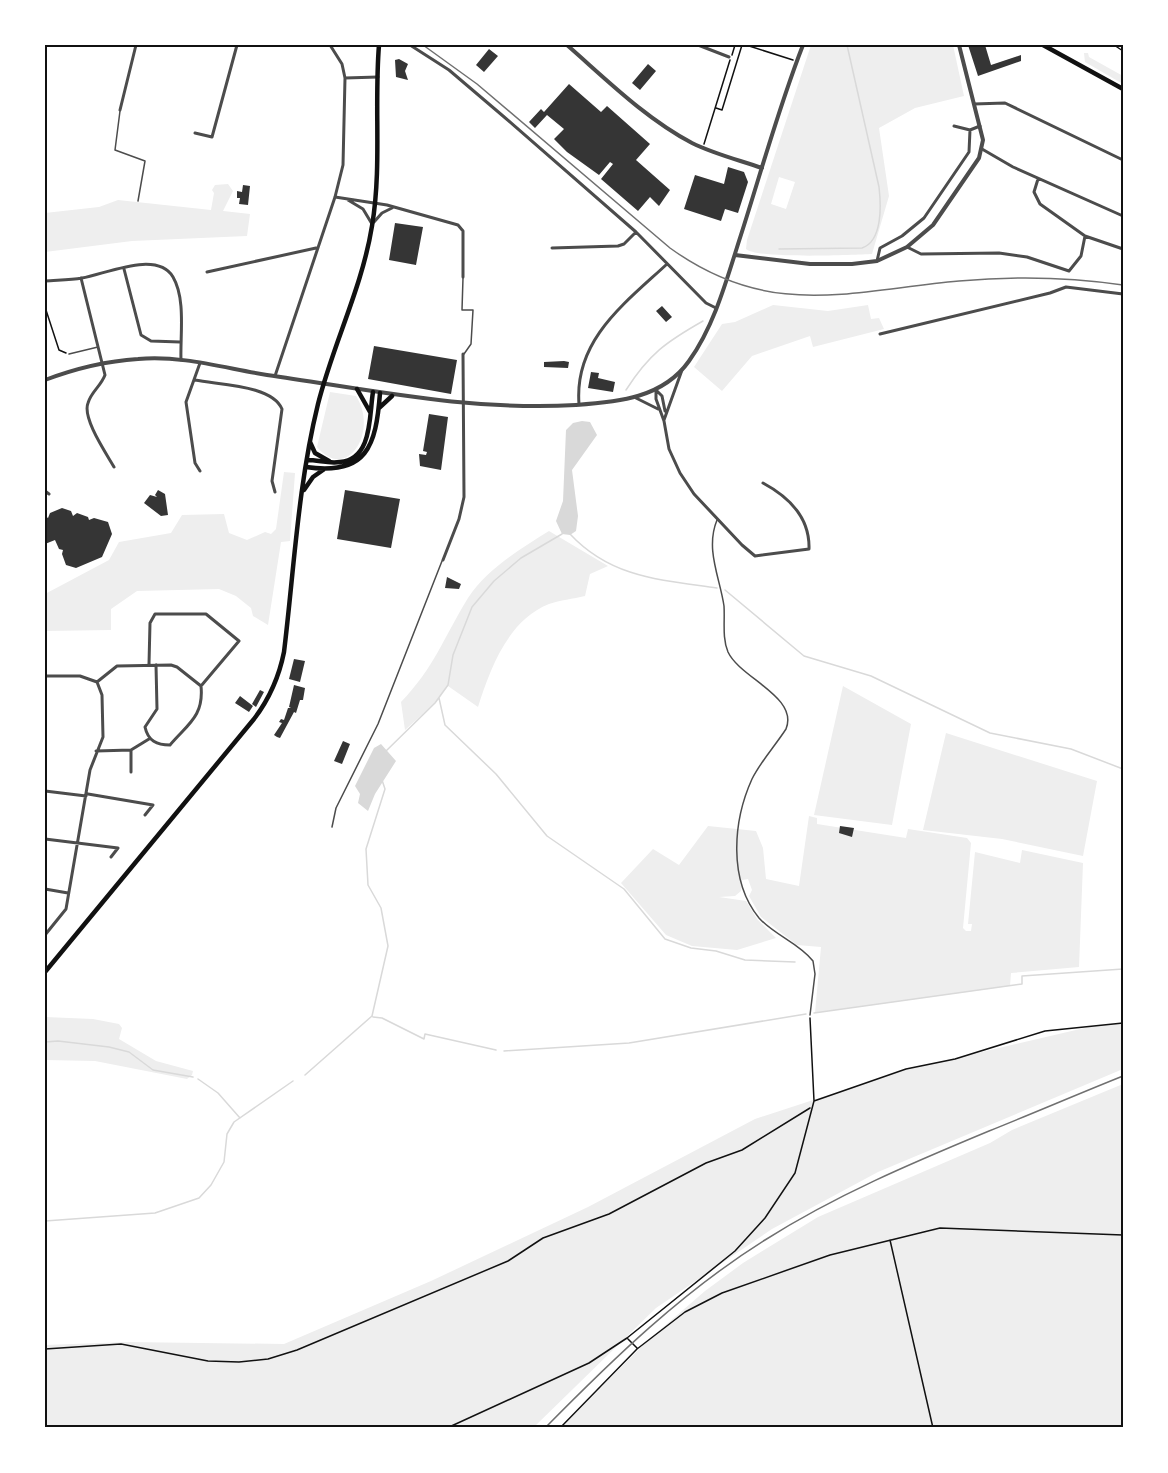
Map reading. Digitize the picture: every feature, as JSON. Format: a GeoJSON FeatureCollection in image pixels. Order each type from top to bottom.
{"type":"FeatureCollection","features":[{"type":"Feature","properties":{"kind":"main road"},"geometry":{"type":"LineString","coordinates":[[45,972],[254,718],[272,692],[284,652],[310,442],[328,369],[365,261],[372,225],[375,204],[379,45]]}},
{"type":"Feature","properties":{"kind":"main road"},"geometry":{"type":"LineString","coordinates":[[1043,45],[1123,89]]}},
{"type":"Feature","properties":{"kind":"main road"},"geometry":{"type":"LineString","coordinates":[[357,389],[370,412]]}},
{"type":"Feature","properties":{"kind":"main road"},"geometry":{"type":"LineString","coordinates":[[308,460],[345,462],[360,452],[367,439],[373,392]]}},
{"type":"Feature","properties":{"kind":"main road"},"geometry":{"type":"LineString","coordinates":[[306,467],[326,469],[344,467],[365,456],[373,437],[380,393]]}},
{"type":"Feature","properties":{"kind":"main road"},"geometry":{"type":"LineString","coordinates":[[379,408],[392,396]]}},
{"type":"Feature","properties":{"kind":"main road"},"geometry":{"type":"LineString","coordinates":[[310,442],[319,456],[331,462]]}},
{"type":"Feature","properties":{"kind":"main road"},"geometry":{"type":"LineString","coordinates":[[303,492],[313,477],[326,469]]}},
{"type":"Feature","properties":{"kind":"street"},"geometry":{"type":"LineString","coordinates":[[120,110],[136,45]]}},
{"type":"Feature","properties":{"kind":"street"},"geometry":{"type":"LineString","coordinates":[[195,134],[212,137],[237,45]]}},
{"type":"Feature","properties":{"kind":"street"},"geometry":{"type":"LineString","coordinates":[[275,376],[316,248],[335,197],[343,159],[345,78],[342,64],[330,45]]}},
{"type":"Feature","properties":{"kind":"street"},"geometry":{"type":"LineString","coordinates":[[410,45],[459,79],[636,232],[706,303],[716,308]]}},
{"type":"Feature","properties":{"kind":"street"},"geometry":{"type":"LineString","coordinates":[[567,45],[652,118],[703,148],[762,168]]}},
{"type":"Feature","properties":{"kind":"street"},"geometry":{"type":"LineString","coordinates":[[698,45],[730,57]]}},
{"type":"Feature","properties":{"kind":"street"},"geometry":{"type":"LineString","coordinates":[[664,422],[665,413],[682,370],[697,349],[716,308],[802,45]]}},
{"type":"Feature","properties":{"kind":"street"},"geometry":{"type":"LineString","coordinates":[[735,255],[810,264],[852,264],[877,261],[907,247],[946,210],[982,149],[984,140],[959,45]]}},
{"type":"Feature","properties":{"kind":"street"},"geometry":{"type":"LineString","coordinates":[[345,78],[378,77]]}},
{"type":"Feature","properties":{"kind":"street"},"geometry":{"type":"LineString","coordinates":[[973,104],[1005,103],[1123,160]]}},
{"type":"Feature","properties":{"kind":"street"},"geometry":{"type":"LineString","coordinates":[[954,126],[970,130],[980,126]]}},
{"type":"Feature","properties":{"kind":"street"},"geometry":{"type":"LineString","coordinates":[[877,261],[880,248],[914,228],[940,197],[969,152],[970,130]]}},
{"type":"Feature","properties":{"kind":"street"},"geometry":{"type":"LineString","coordinates":[[982,149],[1013,167],[1123,216]]}},
{"type":"Feature","properties":{"kind":"street"},"geometry":{"type":"LineString","coordinates":[[1038,178],[1034,192],[1035,198],[1085,236],[1123,249]]}},
{"type":"Feature","properties":{"kind":"street"},"geometry":{"type":"LineString","coordinates":[[335,197],[394,207],[461,228],[463,277]]}},
{"type":"Feature","properties":{"kind":"street"},"geometry":{"type":"LineString","coordinates":[[346,200],[363,208],[372,225],[382,213],[394,207]]}},
{"type":"Feature","properties":{"kind":"street"},"geometry":{"type":"LineString","coordinates":[[552,248],[618,246],[624,244],[636,232]]}},
{"type":"Feature","properties":{"kind":"street"},"geometry":{"type":"LineString","coordinates":[[907,247],[921,254],[1009,254],[1027,257],[1069,271],[1081,256],[1085,236]]}},
{"type":"Feature","properties":{"kind":"street"},"geometry":{"type":"LineString","coordinates":[[207,272],[316,248]]}},
{"type":"Feature","properties":{"kind":"street"},"geometry":{"type":"LineString","coordinates":[[45,281],[81,278],[141,264],[152,264],[172,275],[179,302],[181,360]]}},
{"type":"Feature","properties":{"kind":"street"},"geometry":{"type":"LineString","coordinates":[[579,404],[585,361],[596,334],[668,264]]}},
{"type":"Feature","properties":{"kind":"street"},"geometry":{"type":"LineString","coordinates":[[124,269],[141,335],[151,341],[180,342]]}},
{"type":"Feature","properties":{"kind":"street"},"geometry":{"type":"LineString","coordinates":[[81,278],[105,375],[102,385],[89,399],[87,412],[114,467]]}},
{"type":"Feature","properties":{"kind":"street"},"geometry":{"type":"LineString","coordinates":[[880,334],[1066,287],[1123,294]]}},
{"type":"Feature","properties":{"kind":"street"},"geometry":{"type":"LineString","coordinates":[[442,560],[459,519],[464,497],[463,354]]}},
{"type":"Feature","properties":{"kind":"street"},"geometry":{"type":"LineString","coordinates":[[45,380],[103,364],[138,358],[181,360],[392,396],[464,404],[538,407],[636,398],[656,390],[682,370]]}},
{"type":"Feature","properties":{"kind":"street"},"geometry":{"type":"LineString","coordinates":[[200,363],[186,402],[195,464],[200,471]]}},
{"type":"Feature","properties":{"kind":"street"},"geometry":{"type":"LineString","coordinates":[[195,380],[266,392],[279,402],[282,418],[272,480],[275,492]]}},
{"type":"Feature","properties":{"kind":"street"},"geometry":{"type":"LineString","coordinates":[[656,390],[669,449],[680,472],[694,494],[752,555],[787,554],[809,549],[809,534],[804,519],[788,500],[763,483]]}},
{"type":"Feature","properties":{"kind":"street"},"geometry":{"type":"LineString","coordinates":[[656,390],[662,396],[665,413]]}},
{"type":"Feature","properties":{"kind":"street"},"geometry":{"type":"LineString","coordinates":[[636,398],[659,410]]}},
{"type":"Feature","properties":{"kind":"street"},"geometry":{"type":"LineString","coordinates":[[45,491],[49,494]]}},
{"type":"Feature","properties":{"kind":"street"},"geometry":{"type":"LineString","coordinates":[[149,665],[150,623],[155,614],[206,614],[239,641],[201,687],[201,707],[170,745],[159,745],[149,739],[145,727],[157,709],[156,665]]}},
{"type":"Feature","properties":{"kind":"street"},"geometry":{"type":"LineString","coordinates":[[97,682],[117,666],[156,665],[177,667],[201,687]]}},
{"type":"Feature","properties":{"kind":"street"},"geometry":{"type":"LineString","coordinates":[[45,676],[80,676],[97,682],[102,695],[103,737],[96,751],[86,795],[66,909],[45,935]]}},
{"type":"Feature","properties":{"kind":"street"},"geometry":{"type":"LineString","coordinates":[[96,751],[131,750],[149,739]]}},
{"type":"Feature","properties":{"kind":"street"},"geometry":{"type":"LineString","coordinates":[[130,772],[131,750]]}},
{"type":"Feature","properties":{"kind":"street"},"geometry":{"type":"LineString","coordinates":[[45,791],[153,805],[145,815]]}},
{"type":"Feature","properties":{"kind":"street"},"geometry":{"type":"LineString","coordinates":[[45,839],[118,848],[111,857]]}},
{"type":"Feature","properties":{"kind":"street"},"geometry":{"type":"LineString","coordinates":[[45,889],[68,893]]}},
{"type":"Feature","properties":{"kind":"lane"},"geometry":{"type":"LineString","coordinates":[[120,110],[115,150],[145,161],[138,201]]}},
{"type":"Feature","properties":{"kind":"lane"},"geometry":{"type":"LineString","coordinates":[[463,277],[462,310],[473,310],[471,344],[463,354]]}},
{"type":"Feature","properties":{"kind":"lane"},"geometry":{"type":"LineString","coordinates":[[69,354],[99,346]]}},
{"type":"Feature","properties":{"kind":"lane"},"geometry":{"type":"LineString","coordinates":[[718,519],[713,553],[724,606],[725,640],[729,654],[739,667],[781,702],[788,721],[786,729],[752,779],[745,800],[736,856],[738,872],[744,891],[759,917],[813,961],[815,974],[810,1015]]}},
{"type":"Feature","properties":{"kind":"lane"},"geometry":{"type":"LineString","coordinates":[[332,827],[336,808],[378,724],[442,560]]}},
{"type":"Feature","properties":{"kind":"path"},"geometry":{"type":"LineString","coordinates":[[703,148],[735,45]]}},
{"type":"Feature","properties":{"kind":"path"},"geometry":{"type":"LineString","coordinates":[[715,108],[722,110],[742,45]]}},
{"type":"Feature","properties":{"kind":"path"},"geometry":{"type":"LineString","coordinates":[[746,45],[796,61]]}},
{"type":"Feature","properties":{"kind":"path"},"geometry":{"type":"LineString","coordinates":[[1114,45],[1123,51]]}},
{"type":"Feature","properties":{"kind":"path"},"geometry":{"type":"LineString","coordinates":[[730,57],[738,60]]}},
{"type":"Feature","properties":{"kind":"path"},"geometry":{"type":"LineString","coordinates":[[45,307],[59,350],[69,354]]}},
{"type":"Feature","properties":{"kind":"path"},"geometry":{"type":"LineString","coordinates":[[447,1428],[589,1363],[627,1338],[735,1251],[765,1218],[795,1173],[808,1125],[810,1108],[814,1101],[810,1015]]}},
{"type":"Feature","properties":{"kind":"path"},"geometry":{"type":"LineString","coordinates":[[814,1101],[906,1069],[955,1059],[1045,1030],[1123,1023]]}},
{"type":"Feature","properties":{"kind":"path"},"geometry":{"type":"LineString","coordinates":[[45,1349],[121,1344],[208,1361],[239,1362],[268,1359],[297,1350],[508,1261],[543,1238],[609,1214],[706,1163],[742,1150],[810,1108]]}},
{"type":"Feature","properties":{"kind":"path"},"geometry":{"type":"LineString","coordinates":[[560,1428],[638,1349],[672,1321],[707,1299],[830,1255],[940,1228],[1123,1235]]}},
{"type":"Feature","properties":{"kind":"path"},"geometry":{"type":"LineString","coordinates":[[890,1239],[933,1428]]}},
{"type":"Feature","properties":{"kind":"path"},"geometry":{"type":"LineString","coordinates":[[627,1338],[638,1349]]}},
{"type":"Feature","properties":{"kind":"shaded area"},"geometry":{"type":"Polygon","coordinates":[[[811,45],[953,45],[964,96],[915,108],[879,128],[889,196],[872,254],[806,256],[767,254],[746,249],[811,45]],[[779,177],[771,204],[786,209],[795,182],[779,177]]]}},
{"type":"Feature","properties":{"kind":"shaded area"},"geometry":{"type":"Polygon","coordinates":[[[1084,53],[1088,53],[1089,57],[1123,76],[1123,84],[1085,62],[1084,53]]]}},
{"type":"Feature","properties":{"kind":"shaded area"},"geometry":{"type":"Polygon","coordinates":[[[228,184],[233,191],[223,211],[250,214],[247,236],[132,241],[45,252],[45,213],[99,207],[118,200],[211,210],[214,193],[212,190],[215,185],[228,184]]]}},
{"type":"Feature","properties":{"kind":"shaded area"},"geometry":{"type":"Polygon","coordinates":[[[773,305],[828,311],[868,305],[871,319],[879,318],[884,329],[813,347],[810,336],[752,356],[722,391],[694,367],[722,324],[735,322],[773,305]]]}},
{"type":"Feature","properties":{"kind":"shaded area"},"geometry":{"type":"Polygon","coordinates":[[[330,392],[356,396],[362,410],[364,424],[362,437],[356,448],[349,456],[339,459],[328,457],[317,447],[330,392]]]}},
{"type":"Feature","properties":{"kind":"shaded area"},"geometry":{"type":"Polygon","coordinates":[[[590,422],[597,435],[572,470],[578,516],[576,531],[570,535],[562,534],[556,521],[563,501],[566,430],[573,423],[590,422]]]}},
{"type":"Feature","properties":{"kind":"shaded area"},"geometry":{"type":"Polygon","coordinates":[[[284,472],[295,473],[290,541],[281,542],[268,625],[253,616],[251,608],[236,596],[219,589],[137,591],[111,609],[111,630],[45,631],[45,594],[109,560],[119,542],[171,533],[182,515],[224,514],[229,533],[247,540],[265,532],[271,534],[276,529],[284,472]]]}},
{"type":"Feature","properties":{"kind":"shaded area"},"geometry":{"type":"Polygon","coordinates":[[[549,531],[608,566],[590,574],[585,596],[549,604],[535,611],[522,622],[495,662],[478,707],[448,686],[435,703],[405,730],[401,702],[422,677],[468,598],[494,569],[549,531]]]}},
{"type":"Feature","properties":{"kind":"shaded area"},"geometry":{"type":"Polygon","coordinates":[[[843,686],[911,724],[892,825],[814,815],[843,686]]]}},
{"type":"Feature","properties":{"kind":"shaded area"},"geometry":{"type":"Polygon","coordinates":[[[946,733],[1097,781],[1083,856],[1002,839],[923,830],[946,733]]]}},
{"type":"Feature","properties":{"kind":"shaded area"},"geometry":{"type":"Polygon","coordinates":[[[381,744],[396,761],[375,794],[368,811],[358,803],[360,794],[355,786],[374,748],[381,744]]]}},
{"type":"Feature","properties":{"kind":"shaded area"},"geometry":{"type":"Polygon","coordinates":[[[809,816],[817,818],[817,824],[906,838],[908,829],[967,838],[971,843],[963,928],[966,931],[971,931],[972,924],[968,924],[975,852],[1020,863],[1022,850],[1083,863],[1079,967],[1011,973],[1010,986],[815,1013],[821,947],[797,945],[761,917],[749,896],[752,890],[748,879],[742,880],[741,891],[735,896],[719,897],[746,901],[757,919],[776,938],[737,950],[692,946],[666,935],[621,883],[653,849],[679,865],[708,826],[756,831],[763,848],[766,879],[799,886],[809,816]]]}},
{"type":"Feature","properties":{"kind":"shaded area"},"geometry":{"type":"Polygon","coordinates":[[[45,1017],[93,1019],[119,1024],[122,1028],[119,1039],[156,1061],[193,1071],[192,1075],[187,1079],[95,1061],[45,1060],[45,1017]]]}},
{"type":"Feature","properties":{"kind":"shaded area"},"geometry":{"type":"Polygon","coordinates":[[[1123,1023],[1123,1069],[878,1172],[772,1229],[656,1308],[533,1428],[45,1428],[45,1345],[127,1342],[284,1344],[431,1281],[588,1207],[755,1119],[905,1070],[1093,1026],[1123,1023]]]}},
{"type":"Feature","properties":{"kind":"shaded area"},"geometry":{"type":"Polygon","coordinates":[[[1123,1084],[1123,1428],[561,1428],[646,1342],[705,1291],[743,1263],[818,1217],[990,1143],[1012,1130],[1123,1084]]]}},
{"type":"Feature","properties":{"kind":"building"},"geometry":{"type":"Polygon","coordinates":[[[968,45],[985,45],[991,65],[1021,55],[1021,61],[978,76],[968,45]]]}},
{"type":"Feature","properties":{"kind":"building"},"geometry":{"type":"Polygon","coordinates":[[[489,49],[498,56],[484,72],[476,65],[489,49]]]}},
{"type":"Feature","properties":{"kind":"building"},"geometry":{"type":"Polygon","coordinates":[[[399,59],[408,64],[405,71],[408,80],[396,77],[395,60],[399,59]]]}},
{"type":"Feature","properties":{"kind":"building"},"geometry":{"type":"Polygon","coordinates":[[[648,64],[656,71],[640,90],[632,83],[648,64]]]}},
{"type":"Feature","properties":{"kind":"building"},"geometry":{"type":"Polygon","coordinates":[[[569,84],[601,112],[607,106],[650,144],[636,160],[670,190],[659,206],[650,197],[638,211],[601,179],[613,164],[610,162],[599,175],[567,152],[554,139],[564,129],[547,115],[535,128],[529,122],[541,109],[544,112],[569,84]]]}},
{"type":"Feature","properties":{"kind":"building"},"geometry":{"type":"Polygon","coordinates":[[[728,167],[744,172],[748,182],[738,213],[725,209],[721,221],[684,209],[695,175],[724,184],[728,167]]]}},
{"type":"Feature","properties":{"kind":"building"},"geometry":{"type":"Polygon","coordinates":[[[243,185],[250,186],[248,205],[239,204],[240,198],[237,198],[237,191],[242,192],[243,185]]]}},
{"type":"Feature","properties":{"kind":"building"},"geometry":{"type":"Polygon","coordinates":[[[395,223],[423,227],[416,265],[389,260],[395,223]]]}},
{"type":"Feature","properties":{"kind":"building"},"geometry":{"type":"Polygon","coordinates":[[[662,306],[672,317],[666,322],[656,311],[662,306]]]}},
{"type":"Feature","properties":{"kind":"building"},"geometry":{"type":"Polygon","coordinates":[[[374,346],[457,360],[451,394],[368,379],[374,346]]]}},
{"type":"Feature","properties":{"kind":"building"},"geometry":{"type":"Polygon","coordinates":[[[544,362],[569,362],[568,368],[544,367],[544,362]]]}},
{"type":"Feature","properties":{"kind":"building"},"geometry":{"type":"Polygon","coordinates":[[[591,372],[599,373],[598,378],[615,382],[613,392],[588,388],[591,372]]]}},
{"type":"Feature","properties":{"kind":"building"},"geometry":{"type":"Polygon","coordinates":[[[429,414],[448,417],[441,470],[420,466],[419,454],[426,455],[427,452],[423,451],[429,414]]]}},
{"type":"Feature","properties":{"kind":"building"},"geometry":{"type":"Polygon","coordinates":[[[158,490],[165,494],[168,515],[161,516],[144,503],[150,495],[157,497],[155,495],[158,490]]]}},
{"type":"Feature","properties":{"kind":"building"},"geometry":{"type":"Polygon","coordinates":[[[345,490],[400,499],[391,548],[337,539],[345,490]]]}},
{"type":"Feature","properties":{"kind":"building"},"geometry":{"type":"Polygon","coordinates":[[[62,508],[71,511],[73,516],[77,513],[88,517],[89,520],[94,518],[108,522],[112,534],[102,557],[76,568],[66,565],[63,550],[59,549],[55,540],[45,544],[45,516],[48,518],[50,513],[62,508]]]}},
{"type":"Feature","properties":{"kind":"building"},"geometry":{"type":"Polygon","coordinates":[[[447,577],[461,584],[459,589],[445,588],[447,577]]]}},
{"type":"Feature","properties":{"kind":"building"},"geometry":{"type":"Polygon","coordinates":[[[294,659],[305,661],[300,682],[289,679],[294,659]]]}},
{"type":"Feature","properties":{"kind":"building"},"geometry":{"type":"Polygon","coordinates":[[[294,685],[305,688],[303,700],[300,700],[296,713],[294,712],[280,738],[274,735],[282,723],[279,722],[281,719],[284,720],[288,708],[291,708],[289,707],[294,685]]]}},
{"type":"Feature","properties":{"kind":"building"},"geometry":{"type":"Polygon","coordinates":[[[260,690],[264,692],[256,707],[252,704],[260,690]]]}},
{"type":"Feature","properties":{"kind":"building"},"geometry":{"type":"Polygon","coordinates":[[[240,696],[253,706],[249,712],[235,703],[240,696]]]}},
{"type":"Feature","properties":{"kind":"building"},"geometry":{"type":"Polygon","coordinates":[[[343,741],[350,744],[342,764],[334,761],[343,741]]]}},
{"type":"Feature","properties":{"kind":"building"},"geometry":{"type":"Polygon","coordinates":[[[840,826],[854,828],[852,837],[839,833],[840,826]]]}},
{"type":"Feature","properties":{"kind":"waterway"},"geometry":{"type":"LineString","coordinates":[[779,249],[862,248],[869,244],[877,230],[880,212],[879,187],[847,45]]}},
{"type":"Feature","properties":{"kind":"waterway"},"geometry":{"type":"LineString","coordinates":[[626,390],[659,350],[703,321]]}},
{"type":"Feature","properties":{"kind":"waterway"},"geometry":{"type":"LineString","coordinates":[[386,751],[435,703],[448,685],[453,655],[472,607],[494,581],[521,558],[562,534]]}},
{"type":"Feature","properties":{"kind":"waterway"},"geometry":{"type":"LineString","coordinates":[[570,534],[602,560],[620,568],[657,579],[717,588]]}},
{"type":"Feature","properties":{"kind":"waterway"},"geometry":{"type":"LineString","coordinates":[[725,590],[804,656],[871,676],[990,733],[1071,749],[1123,769]]}},
{"type":"Feature","properties":{"kind":"waterway"},"geometry":{"type":"LineString","coordinates":[[439,698],[445,725],[496,774],[547,836],[624,889],[665,939],[691,948],[716,951],[745,960],[795,962]]}},
{"type":"Feature","properties":{"kind":"waterway"},"geometry":{"type":"LineString","coordinates":[[305,1075],[372,1016],[388,946],[381,908],[368,885],[366,849],[385,789],[382,780]]}},
{"type":"Feature","properties":{"kind":"waterway"},"geometry":{"type":"LineString","coordinates":[[814,1013],[1022,984],[1022,976],[1123,969]]}},
{"type":"Feature","properties":{"kind":"waterway"},"geometry":{"type":"LineString","coordinates":[[504,1051],[629,1043],[806,1014]]}},
{"type":"Feature","properties":{"kind":"waterway"},"geometry":{"type":"LineString","coordinates":[[373,1017],[382,1018],[424,1039],[425,1034],[496,1050]]}},
{"type":"Feature","properties":{"kind":"waterway"},"geometry":{"type":"LineString","coordinates":[[45,1042],[58,1041],[109,1047],[129,1052],[153,1070],[193,1077]]}},
{"type":"Feature","properties":{"kind":"waterway"},"geometry":{"type":"LineString","coordinates":[[198,1079],[218,1093],[240,1118]]}},
{"type":"Feature","properties":{"kind":"waterway"},"geometry":{"type":"LineString","coordinates":[[45,1221],[155,1213],[199,1198],[211,1185],[224,1162],[227,1134],[234,1122],[293,1081]]}},
{"type":"Feature","properties":{"kind":"railway"},"geometry":{"type":"LineString","coordinates":[[423,45],[477,84],[670,248],[707,270],[742,285],[776,293],[810,295],[845,294],[1000,278],[1062,279],[1123,285]]}},
{"type":"Feature","properties":{"kind":"railway"},"geometry":{"type":"LineString","coordinates":[[545,1428],[596,1377],[677,1304],[765,1240],[819,1208],[903,1168],[1123,1076]]}}]}
